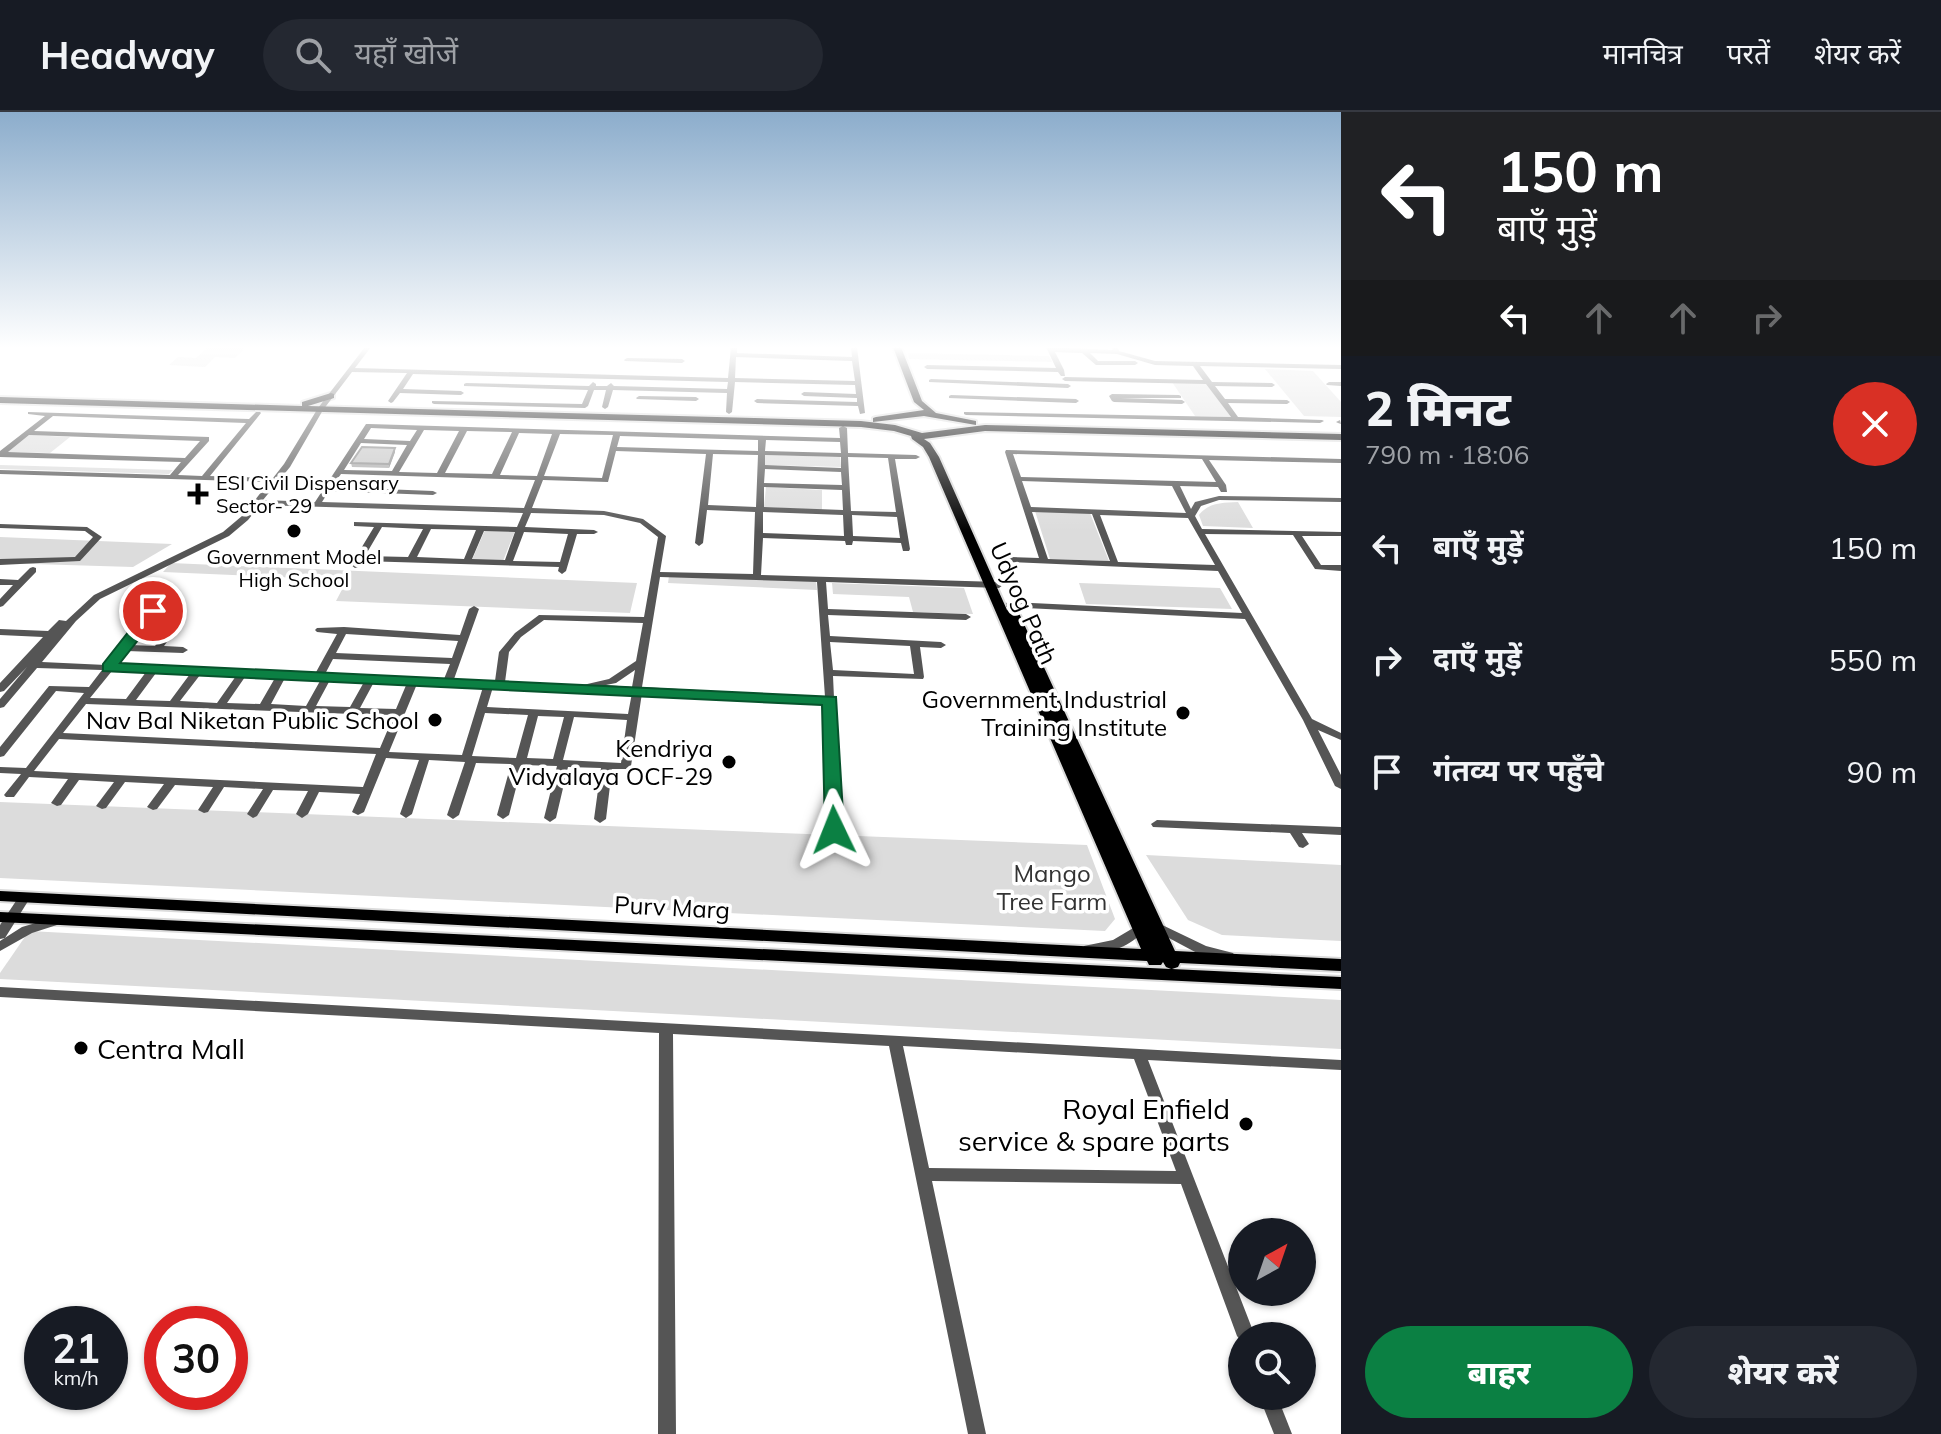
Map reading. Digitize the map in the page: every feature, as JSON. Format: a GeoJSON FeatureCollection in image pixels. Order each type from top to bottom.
{"type":"FeatureCollection","features":[{"type":"Feature","properties":{"kind":"main road"},"geometry":{"type":"LineString","coordinates":[[292,409],[309,414],[316,421],[342,413],[374,409]]}},
{"type":"Feature","properties":{"kind":"main road"},"geometry":{"type":"LineString","coordinates":[[369,409],[861,424],[894,423],[909,409]]}},
{"type":"Feature","properties":{"kind":"main road"},"geometry":{"type":"LineString","coordinates":[[527,409],[894,423],[911,434],[1001,428],[1341,436]]}},
{"type":"Feature","properties":{"kind":"main road"},"geometry":{"type":"LineString","coordinates":[[929,409],[949,419],[1001,425],[1341,436]]}},
{"type":"Feature","properties":{"kind":"main road"},"geometry":{"type":"LineString","coordinates":[[904,414],[937,414]]}},
{"type":"Feature","properties":{"kind":"main road","name":"Udyog Path"},"geometry":{"type":"LineString","coordinates":[[949,419],[955,426],[938,442],[944,461],[994,584],[1009,605],[1169,974]]}},
{"type":"Feature","properties":{"kind":"main road","name":"Udyog Path"},"geometry":{"type":"LineString","coordinates":[[911,434],[927,445],[934,457],[1148,927]]}},
{"type":"Feature","properties":{"kind":"main road","name":"Purv Marg"},"geometry":{"type":"LineString","coordinates":[[3,906],[24,898],[1341,965]]}},
{"type":"Feature","properties":{"kind":"main road","name":"Purv Marg"},"geometry":{"type":"LineString","coordinates":[[3,906],[60,920],[1341,983]]}},
{"type":"Feature","properties":{"kind":"street"},"geometry":{"type":"LineString","coordinates":[[0,689],[22,664],[97,597],[226,534],[245,518],[253,502],[325,409]]}},
{"type":"Feature","properties":{"kind":"street"},"geometry":{"type":"LineString","coordinates":[[861,409],[862,413]]}},
{"type":"Feature","properties":{"kind":"street"},"geometry":{"type":"LineString","coordinates":[[1080,409],[1083,415]]}},
{"type":"Feature","properties":{"kind":"street"},"geometry":{"type":"LineString","coordinates":[[1186,409],[1192,418]]}},
{"type":"Feature","properties":{"kind":"street"},"geometry":{"type":"LineString","coordinates":[[1229,409],[1236,419]]}},
{"type":"Feature","properties":{"kind":"street"},"geometry":{"type":"LineString","coordinates":[[30,413],[252,421]]}},
{"type":"Feature","properties":{"kind":"street"},"geometry":{"type":"LineString","coordinates":[[204,478],[258,413]]}},
{"type":"Feature","properties":{"kind":"street"},"geometry":{"type":"LineString","coordinates":[[966,413],[1320,421]]}},
{"type":"Feature","properties":{"kind":"street"},"geometry":{"type":"LineString","coordinates":[[1,454],[51,414]]}},
{"type":"Feature","properties":{"kind":"street"},"geometry":{"type":"LineString","coordinates":[[317,504],[369,426],[844,440]]}},
{"type":"Feature","properties":{"kind":"street"},"geometry":{"type":"LineString","coordinates":[[394,474],[421,428]]}},
{"type":"Feature","properties":{"kind":"street"},"geometry":{"type":"LineString","coordinates":[[843,428],[849,542]]}},
{"type":"Feature","properties":{"kind":"street"},"geometry":{"type":"LineString","coordinates":[[440,475],[464,429]]}},
{"type":"Feature","properties":{"kind":"street"},"geometry":{"type":"LineString","coordinates":[[495,477],[517,430]]}},
{"type":"Feature","properties":{"kind":"street"},"geometry":{"type":"LineString","coordinates":[[508,563],[557,431]]}},
{"type":"Feature","properties":{"kind":"street"},"geometry":{"type":"LineString","coordinates":[[27,433],[206,439],[172,477]]}},
{"type":"Feature","properties":{"kind":"street"},"geometry":{"type":"LineString","coordinates":[[339,472],[605,480],[617,433]]}},
{"type":"Feature","properties":{"kind":"street"},"geometry":{"type":"LineString","coordinates":[[757,577],[762,437]]}},
{"type":"Feature","properties":{"kind":"street"},"geometry":{"type":"LineString","coordinates":[[359,441],[411,443]]}},
{"type":"Feature","properties":{"kind":"street"},"geometry":{"type":"LineString","coordinates":[[612,449],[916,457]]}},
{"type":"Feature","properties":{"kind":"street"},"geometry":{"type":"LineString","coordinates":[[699,543],[710,451]]}},
{"type":"Feature","properties":{"kind":"street"},"geometry":{"type":"LineString","coordinates":[[1044,561],[1009,452],[1341,461]]}},
{"type":"Feature","properties":{"kind":"street"},"geometry":{"type":"LineString","coordinates":[[1,454],[188,460]]}},
{"type":"Feature","properties":{"kind":"street"},"geometry":{"type":"LineString","coordinates":[[759,535],[905,545],[891,456]]}},
{"type":"Feature","properties":{"kind":"street"},"geometry":{"type":"LineString","coordinates":[[1204,457],[1229,497]]}},
{"type":"Feature","properties":{"kind":"street"},"geometry":{"type":"LineString","coordinates":[[761,467],[846,470]]}},
{"type":"Feature","properties":{"kind":"street"},"geometry":{"type":"LineString","coordinates":[[0,472],[271,480]]}},
{"type":"Feature","properties":{"kind":"street"},"geometry":{"type":"LineString","coordinates":[[1019,479],[1222,485]]}},
{"type":"Feature","properties":{"kind":"street"},"geometry":{"type":"LineString","coordinates":[[1175,484],[1308,720],[1341,786]]}},
{"type":"Feature","properties":{"kind":"street"},"geometry":{"type":"LineString","coordinates":[[761,485],[847,488]]}},
{"type":"Feature","properties":{"kind":"street"},"geometry":{"type":"LineString","coordinates":[[327,489],[433,493]]}},
{"type":"Feature","properties":{"kind":"street"},"geometry":{"type":"LineString","coordinates":[[1191,516],[1193,509],[1202,502],[1229,497],[1341,500]]}},
{"type":"Feature","properties":{"kind":"street"},"geometry":{"type":"LineString","coordinates":[[55,736],[626,766],[662,536],[643,521],[604,513],[253,502]]}},
{"type":"Feature","properties":{"kind":"street"},"geometry":{"type":"LineString","coordinates":[[704,507],[900,515]]}},
{"type":"Feature","properties":{"kind":"street"},"geometry":{"type":"LineString","coordinates":[[1028,509],[1191,516]]}},
{"type":"Feature","properties":{"kind":"street"},"geometry":{"type":"LineString","coordinates":[[1095,512],[1115,564]]}},
{"type":"Feature","properties":{"kind":"street"},"geometry":{"type":"LineString","coordinates":[[357,524],[594,532]]}},
{"type":"Feature","properties":{"kind":"street"},"geometry":{"type":"LineString","coordinates":[[379,525],[357,562],[411,560],[562,568],[573,532]]}},
{"type":"Feature","properties":{"kind":"street"},"geometry":{"type":"LineString","coordinates":[[0,526],[87,529],[98,537],[77,559],[0,562]]}},
{"type":"Feature","properties":{"kind":"street"},"geometry":{"type":"LineString","coordinates":[[411,560],[428,527]]}},
{"type":"Feature","properties":{"kind":"street"},"geometry":{"type":"LineString","coordinates":[[467,562],[481,529]]}},
{"type":"Feature","properties":{"kind":"street"},"geometry":{"type":"LineString","coordinates":[[1199,531],[1341,534]]}},
{"type":"Feature","properties":{"kind":"street"},"geometry":{"type":"LineString","coordinates":[[1296,533],[1318,567],[1341,568]]}},
{"type":"Feature","properties":{"kind":"street"},"geometry":{"type":"LineString","coordinates":[[1011,560],[1220,568]]}},
{"type":"Feature","properties":{"kind":"street"},"geometry":{"type":"LineString","coordinates":[[0,604],[33,570]]}},
{"type":"Feature","properties":{"kind":"street"},"geometry":{"type":"LineString","coordinates":[[655,574],[994,584]]}},
{"type":"Feature","properties":{"kind":"street"},"geometry":{"type":"LineString","coordinates":[[821,579],[830,700],[834,830]]}},
{"type":"Feature","properties":{"kind":"street"},"geometry":{"type":"LineString","coordinates":[[0,582],[21,583]]}},
{"type":"Feature","properties":{"kind":"street"},"geometry":{"type":"LineString","coordinates":[[1009,605],[1247,616]]}},
{"type":"Feature","properties":{"kind":"street"},"geometry":{"type":"LineString","coordinates":[[448,682],[474,609]]}},
{"type":"Feature","properties":{"kind":"street"},"geometry":{"type":"LineString","coordinates":[[10,795],[153,611]]}},
{"type":"Feature","properties":{"kind":"street"},"geometry":{"type":"LineString","coordinates":[[824,612],[966,617]]}},
{"type":"Feature","properties":{"kind":"street"},"geometry":{"type":"LineString","coordinates":[[453,815],[481,710],[494,684],[504,652],[533,620],[542,617],[648,620]]}},
{"type":"Feature","properties":{"kind":"street"},"geometry":{"type":"LineString","coordinates":[[146,623],[175,624],[158,649]]}},
{"type":"Feature","properties":{"kind":"street"},"geometry":{"type":"LineString","coordinates":[[320,630],[463,638]]}},
{"type":"Feature","properties":{"kind":"street"},"geometry":{"type":"LineString","coordinates":[[309,709],[344,630]]}},
{"type":"Feature","properties":{"kind":"street"},"geometry":{"type":"LineString","coordinates":[[0,632],[55,634]]}},
{"type":"Feature","properties":{"kind":"street"},"geometry":{"type":"LineString","coordinates":[[0,705],[35,664],[55,634]]}},
{"type":"Feature","properties":{"kind":"street"},"geometry":{"type":"LineString","coordinates":[[384,658],[396,634]]}},
{"type":"Feature","properties":{"kind":"street"},"geometry":{"type":"LineString","coordinates":[[826,639],[941,645]]}},
{"type":"Feature","properties":{"kind":"street"},"geometry":{"type":"LineString","coordinates":[[827,673],[919,677],[915,644]]}},
{"type":"Feature","properties":{"kind":"street"},"geometry":{"type":"LineString","coordinates":[[124,648],[183,650]]}},
{"type":"Feature","properties":{"kind":"street"},"geometry":{"type":"LineString","coordinates":[[330,656],[455,661]]}},
{"type":"Feature","properties":{"kind":"street"},"geometry":{"type":"LineString","coordinates":[[583,688],[612,681],[641,662]]}},
{"type":"Feature","properties":{"kind":"street"},"geometry":{"type":"LineString","coordinates":[[22,664],[830,700]]}},
{"type":"Feature","properties":{"kind":"street"},"geometry":{"type":"LineString","coordinates":[[129,702],[153,670]]}},
{"type":"Feature","properties":{"kind":"street"},"geometry":{"type":"LineString","coordinates":[[173,704],[197,672]]}},
{"type":"Feature","properties":{"kind":"street"},"geometry":{"type":"LineString","coordinates":[[220,706],[242,674]]}},
{"type":"Feature","properties":{"kind":"street"},"geometry":{"type":"LineString","coordinates":[[264,707],[281,676]]}},
{"type":"Feature","properties":{"kind":"street"},"geometry":{"type":"LineString","coordinates":[[353,711],[370,680]]}},
{"type":"Feature","properties":{"kind":"street"},"geometry":{"type":"LineString","coordinates":[[358,812],[413,681]]}},
{"type":"Feature","properties":{"kind":"street"},"geometry":{"type":"LineString","coordinates":[[0,754],[53,688],[91,690]]}},
{"type":"Feature","properties":{"kind":"street"},"geometry":{"type":"LineString","coordinates":[[82,701],[399,712]]}},
{"type":"Feature","properties":{"kind":"street"},"geometry":{"type":"LineString","coordinates":[[481,710],[634,717]]}},
{"type":"Feature","properties":{"kind":"street"},"geometry":{"type":"LineString","coordinates":[[503,815],[534,712]]}},
{"type":"Feature","properties":{"kind":"street"},"geometry":{"type":"LineString","coordinates":[[550,818],[570,714]]}},
{"type":"Feature","properties":{"kind":"street"},"geometry":{"type":"LineString","coordinates":[[1308,720],[1341,737]]}},
{"type":"Feature","properties":{"kind":"street"},"geometry":{"type":"LineString","coordinates":[[406,814],[425,757]]}},
{"type":"Feature","properties":{"kind":"street"},"geometry":{"type":"LineString","coordinates":[[600,819],[607,765]]}},
{"type":"Feature","properties":{"kind":"street"},"geometry":{"type":"LineString","coordinates":[[0,770],[367,791]]}},
{"type":"Feature","properties":{"kind":"street"},"geometry":{"type":"LineString","coordinates":[[57,803],[76,776]]}},
{"type":"Feature","properties":{"kind":"street"},"geometry":{"type":"LineString","coordinates":[[102,806],[122,778]]}},
{"type":"Feature","properties":{"kind":"street"},"geometry":{"type":"LineString","coordinates":[[153,807],[172,781]]}},
{"type":"Feature","properties":{"kind":"street"},"geometry":{"type":"LineString","coordinates":[[204,810],[221,783]]}},
{"type":"Feature","properties":{"kind":"street"},"geometry":{"type":"LineString","coordinates":[[253,814],[270,786]]}},
{"type":"Feature","properties":{"kind":"street"},"geometry":{"type":"LineString","coordinates":[[302,814],[315,788]]}},
{"type":"Feature","properties":{"kind":"street"},"geometry":{"type":"LineString","coordinates":[[1157,824],[1341,831]]}},
{"type":"Feature","properties":{"kind":"street"},"geometry":{"type":"LineString","coordinates":[[1293,829],[1303,844]]}},
{"type":"Feature","properties":{"kind":"street"},"geometry":{"type":"LineString","coordinates":[[0,935],[3,906]]}},
{"type":"Feature","properties":{"kind":"street"},"geometry":{"type":"LineString","coordinates":[[0,947],[27,930],[60,920]]}},
{"type":"Feature","properties":{"kind":"street"},"geometry":{"type":"LineString","coordinates":[[1069,952],[1118,945],[1148,927],[1202,950],[1252,961]]}},
{"type":"Feature","properties":{"kind":"street"},"geometry":{"type":"LineString","coordinates":[[0,992],[1341,1065]]}},
{"type":"Feature","properties":{"kind":"street"},"geometry":{"type":"LineString","coordinates":[[666,1030],[667,1434]]}},
{"type":"Feature","properties":{"kind":"street"},"geometry":{"type":"LineString","coordinates":[[895,1042],[977,1434]]}},
{"type":"Feature","properties":{"kind":"street"},"geometry":{"type":"LineString","coordinates":[[1139,1054],[1241,1322]]}},
{"type":"Feature","properties":{"kind":"street"},"geometry":{"type":"LineString","coordinates":[[923,1174],[1186,1178]]}},
{"type":"Feature","properties":{"kind":"street"},"geometry":{"type":"LineString","coordinates":[[1274,1410],[1283,1434]]}},
{"type":"Feature","properties":{"kind":"green space"},"geometry":{"type":"Polygon","coordinates":[[[1190,409],[1225,409],[1231,417],[1195,416],[1190,409]]]}},
{"type":"Feature","properties":{"kind":"green space"},"geometry":{"type":"Polygon","coordinates":[[[1298,409],[1341,409],[1341,417],[1304,416],[1298,409]]]}},
{"type":"Feature","properties":{"kind":"green space"},"geometry":{"type":"Polygon","coordinates":[[[29,435],[70,437],[50,453],[8,452],[29,435]]]}},
{"type":"Feature","properties":{"kind":"green space"},"geometry":{"type":"Polygon","coordinates":[[[765,455],[840,457],[841,467],[765,465],[765,455]]]}},
{"type":"Feature","properties":{"kind":"green space"},"geometry":{"type":"Polygon","coordinates":[[[0,465],[173,470],[169,474],[0,469],[0,465]]]}},
{"type":"Feature","properties":{"kind":"green space"},"geometry":{"type":"Polygon","coordinates":[[[766,487],[822,490],[822,510],[764,507],[766,487]]]}},
{"type":"Feature","properties":{"kind":"green space"},"geometry":{"type":"Polygon","coordinates":[[[1238,502],[1253,528],[1203,526],[1199,515],[1207,508],[1238,502]]]}},
{"type":"Feature","properties":{"kind":"green space"},"geometry":{"type":"Polygon","coordinates":[[[1035,511],[1090,513],[1109,561],[1050,559],[1035,511]]]}},
{"type":"Feature","properties":{"kind":"green space"},"geometry":{"type":"Polygon","coordinates":[[[485,530],[515,531],[503,561],[472,560],[485,530]]]}},
{"type":"Feature","properties":{"kind":"green space"},"geometry":{"type":"Polygon","coordinates":[[[0,537],[172,544],[133,567],[0,563],[0,537]]]}},
{"type":"Feature","properties":{"kind":"green space"},"geometry":{"type":"Polygon","coordinates":[[[171,563],[637,583],[630,613],[336,601],[347,580],[163,572],[171,563]]]}},
{"type":"Feature","properties":{"kind":"green space"},"geometry":{"type":"Polygon","coordinates":[[[669,576],[816,581],[817,590],[668,583],[669,576]]]}},
{"type":"Feature","properties":{"kind":"green space"},"geometry":{"type":"Polygon","coordinates":[[[832,583],[964,588],[973,614],[913,612],[909,597],[833,594],[832,583]]]}},
{"type":"Feature","properties":{"kind":"green space"},"geometry":{"type":"Polygon","coordinates":[[[1079,583],[1220,588],[1232,609],[1086,604],[1079,583]]]}},
{"type":"Feature","properties":{"kind":"green space","name":"Mango Tree Farm"},"geometry":{"type":"Polygon","coordinates":[[[0,802],[1087,845],[1115,919],[1105,931],[0,878],[0,802]]]}},
{"type":"Feature","properties":{"kind":"green space","name":"Mango Tree Farm"},"geometry":{"type":"Polygon","coordinates":[[[1146,855],[1341,865],[1341,941],[1222,935],[1188,920],[1146,855]]]}},
{"type":"Feature","properties":{"kind":"green space","name":"Mango Tree Farm"},"geometry":{"type":"Polygon","coordinates":[[[29,931],[1341,1000],[1341,1049],[0,979],[0,973],[29,931]]]}},
{"type":"Feature","properties":{"kind":"building"},"geometry":{"type":"Polygon","coordinates":[[[362,447],[395,448],[389,464],[351,463],[362,447]]]}},
{"type":"Feature","properties":{"kind":"place","name":"ESI Civil Dispensary Sector- 29"},"geometry":{"type":"Point","coordinates":[198,494]}},
{"type":"Feature","properties":{"kind":"place","name":"Government Model High School"},"geometry":{"type":"Point","coordinates":[294,531]}},
{"type":"Feature","properties":{"kind":"place","name":"Government Industrial Training Institute"},"geometry":{"type":"Point","coordinates":[1183,713]}},
{"type":"Feature","properties":{"kind":"place","name":"Nav Bal Niketan Public School"},"geometry":{"type":"Point","coordinates":[435,720]}},
{"type":"Feature","properties":{"kind":"place","name":"Kendriya Vidyalaya OCF-29"},"geometry":{"type":"Point","coordinates":[729,762]}},
{"type":"Feature","properties":{"kind":"place","name":"Centra Mall"},"geometry":{"type":"Point","coordinates":[81,1048]}},
{"type":"Feature","properties":{"kind":"place","name":"Royal Enfield service & spare parts"},"geometry":{"type":"Point","coordinates":[1246,1124]}},
{"type":"Feature","properties":{"kind":"route"},"geometry":{"type":"LineString","coordinates":[[153,611],[108,668],[830,700],[834,830]]}}]}
